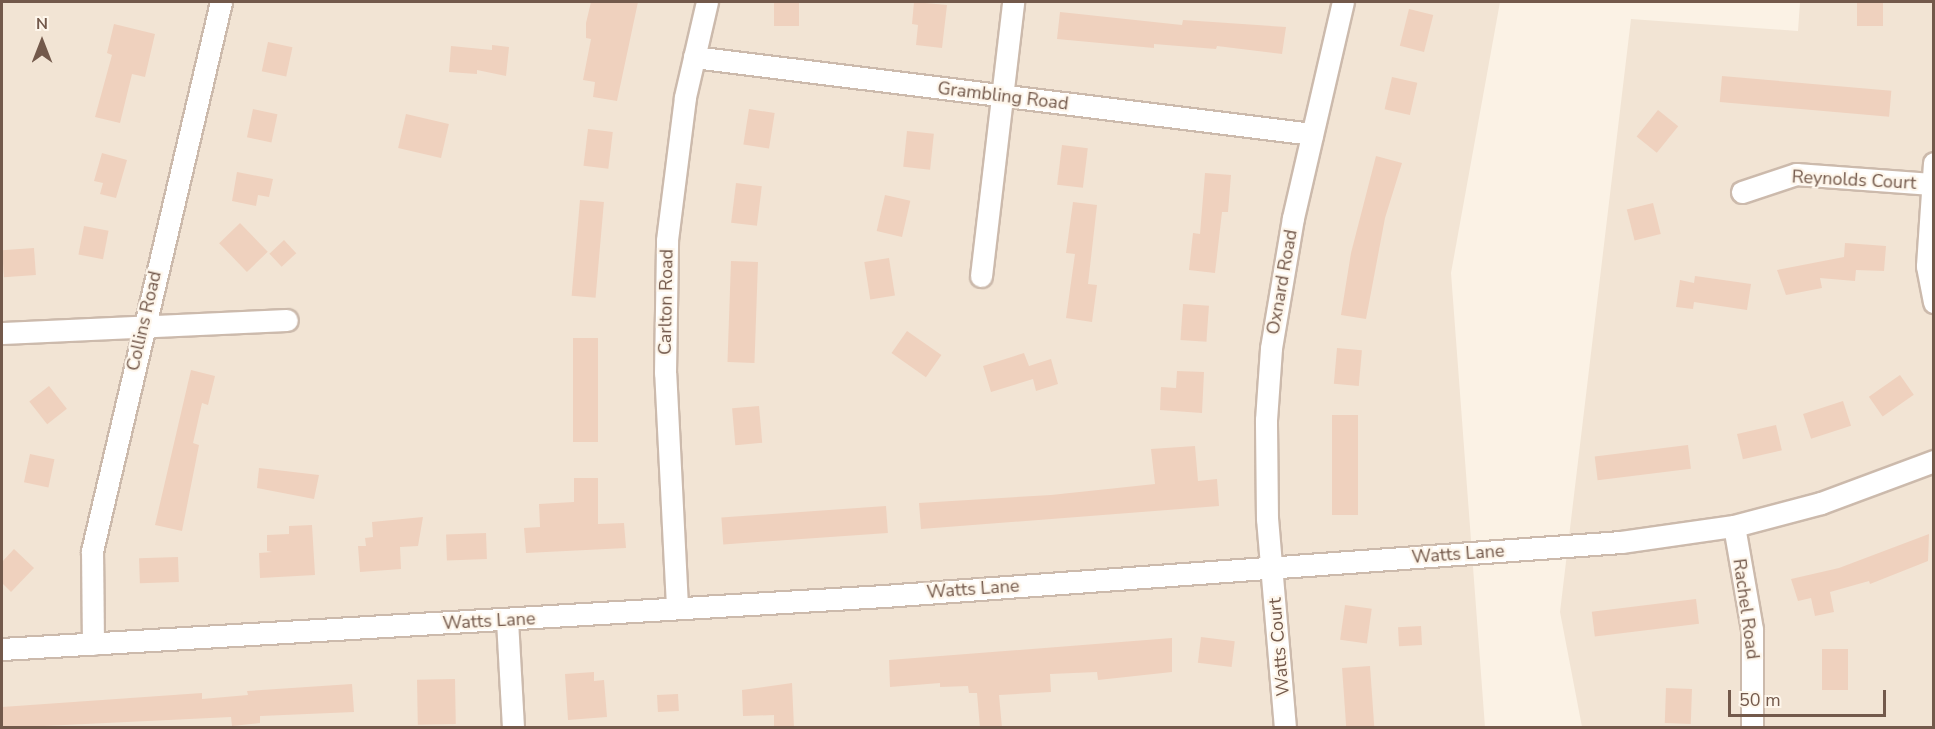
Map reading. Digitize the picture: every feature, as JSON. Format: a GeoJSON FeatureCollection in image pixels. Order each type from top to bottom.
{"type":"FeatureCollection","features":[{"type":"Feature","properties":{"kind":"street","name":"Collins Road"},"geometry":{"type":"LineString","coordinates":[[93,644],[92,551],[143,325],[221,2]]}},
{"type":"Feature","properties":{"kind":"street","name":"Carlton Road"},"geometry":{"type":"LineString","coordinates":[[677,606],[664,297],[679,137],[707,2]]}},
{"type":"Feature","properties":{"kind":"street"},"geometry":{"type":"LineString","coordinates":[[981,276],[1013,2]]}},
{"type":"Feature","properties":{"kind":"street","name":"Oxnard Road"},"geometry":{"type":"LineString","coordinates":[[1272,567],[1266,420],[1271,348],[1291,229],[1343,2]]}},
{"type":"Feature","properties":{"kind":"street","name":"Grambling Road"},"geometry":{"type":"LineString","coordinates":[[694,57],[1312,134]]}},
{"type":"Feature","properties":{"kind":"street","name":"Reynolds Court"},"geometry":{"type":"LineString","coordinates":[[1742,192],[1796,174],[1933,174]]}},
{"type":"Feature","properties":{"kind":"street"},"geometry":{"type":"LineString","coordinates":[[1933,174],[1927,267],[1934,302]]}},
{"type":"Feature","properties":{"kind":"street"},"geometry":{"type":"LineString","coordinates":[[2,333],[287,320]]}},
{"type":"Feature","properties":{"kind":"street","name":"Watts Lane"},"geometry":{"type":"LineString","coordinates":[[2,649],[507,620],[677,606],[896,595],[1622,542],[1734,526],[1821,503],[1934,461]]}},
{"type":"Feature","properties":{"kind":"street","name":"Rachel Road"},"geometry":{"type":"LineString","coordinates":[[1734,526],[1752,629],[1752,728]]}},
{"type":"Feature","properties":{"kind":"street","name":"Watts Court"},"geometry":{"type":"LineString","coordinates":[[1272,567],[1286,728]]}},
{"type":"Feature","properties":{"kind":"street"},"geometry":{"type":"LineString","coordinates":[[507,620],[513,728]]}},
{"type":"Feature","properties":{"kind":"shaded area"},"geometry":{"type":"Polygon","coordinates":[[[2,2],[1500,2],[1451,273],[1485,727],[2,727],[2,2]]]}},
{"type":"Feature","properties":{"kind":"shaded area"},"geometry":{"type":"Polygon","coordinates":[[[1800,2],[1933,2],[1933,727],[1582,727],[1560,612],[1631,19],[1798,31],[1800,2]]]}},
{"type":"Feature","properties":{"kind":"building"},"geometry":{"type":"Polygon","coordinates":[[[591,2],[638,2],[617,101],[593,97],[595,82],[583,80],[591,39],[586,38],[586,23],[591,2]]]}},
{"type":"Feature","properties":{"kind":"building"},"geometry":{"type":"Polygon","coordinates":[[[774,2],[799,2],[799,26],[774,26],[774,2]]]}},
{"type":"Feature","properties":{"kind":"building"},"geometry":{"type":"Polygon","coordinates":[[[914,2],[947,5],[942,48],[916,45],[918,25],[912,24],[914,2]]]}},
{"type":"Feature","properties":{"kind":"building"},"geometry":{"type":"Polygon","coordinates":[[[1857,2],[1883,2],[1883,26],[1857,26],[1857,2]]]}},
{"type":"Feature","properties":{"kind":"building"},"geometry":{"type":"Polygon","coordinates":[[[1409,9],[1433,15],[1424,52],[1400,46],[1409,9]]]}},
{"type":"Feature","properties":{"kind":"building"},"geometry":{"type":"Polygon","coordinates":[[[1060,12],[1182,25],[1183,20],[1286,27],[1282,54],[1217,46],[1216,49],[1154,44],[1154,48],[1057,39],[1060,12]]]}},
{"type":"Feature","properties":{"kind":"building"},"geometry":{"type":"Polygon","coordinates":[[[114,24],[155,34],[145,77],[132,74],[120,123],[95,117],[112,55],[107,53],[114,24]]]}},
{"type":"Feature","properties":{"kind":"building"},"geometry":{"type":"Polygon","coordinates":[[[268,42],[292,47],[286,77],[262,71],[268,42]]]}},
{"type":"Feature","properties":{"kind":"building"},"geometry":{"type":"Polygon","coordinates":[[[492,45],[509,47],[506,76],[477,70],[477,74],[449,72],[451,46],[492,50],[492,45]]]}},
{"type":"Feature","properties":{"kind":"building"},"geometry":{"type":"Polygon","coordinates":[[[1722,76],[1891,91],[1889,117],[1720,102],[1722,76]]]}},
{"type":"Feature","properties":{"kind":"building"},"geometry":{"type":"Polygon","coordinates":[[[1392,77],[1417,83],[1410,115],[1385,109],[1392,77]]]}},
{"type":"Feature","properties":{"kind":"building"},"geometry":{"type":"Polygon","coordinates":[[[253,109],[277,114],[271,143],[247,137],[253,109]]]}},
{"type":"Feature","properties":{"kind":"building"},"geometry":{"type":"Polygon","coordinates":[[[749,109],[775,113],[769,149],[743,145],[749,109]]]}},
{"type":"Feature","properties":{"kind":"building"},"geometry":{"type":"Polygon","coordinates":[[[1658,110],[1678,126],[1657,153],[1637,136],[1658,110]]]}},
{"type":"Feature","properties":{"kind":"building"},"geometry":{"type":"Polygon","coordinates":[[[406,114],[449,124],[441,158],[398,148],[406,114]]]}},
{"type":"Feature","properties":{"kind":"building"},"geometry":{"type":"Polygon","coordinates":[[[588,129],[613,132],[608,169],[583,166],[588,129]]]}},
{"type":"Feature","properties":{"kind":"building"},"geometry":{"type":"Polygon","coordinates":[[[907,131],[934,134],[930,170],[903,167],[907,131]]]}},
{"type":"Feature","properties":{"kind":"building"},"geometry":{"type":"Polygon","coordinates":[[[1062,145],[1088,148],[1083,188],[1057,185],[1062,145]]]}},
{"type":"Feature","properties":{"kind":"building"},"geometry":{"type":"Polygon","coordinates":[[[102,153],[127,160],[116,198],[100,194],[103,183],[94,181],[102,153]]]}},
{"type":"Feature","properties":{"kind":"building"},"geometry":{"type":"Polygon","coordinates":[[[1376,156],[1402,163],[1385,218],[1366,319],[1341,315],[1351,253],[1376,156]]]}},
{"type":"Feature","properties":{"kind":"building"},"geometry":{"type":"Polygon","coordinates":[[[237,172],[273,179],[269,197],[258,195],[256,206],[232,201],[237,172]]]}},
{"type":"Feature","properties":{"kind":"building"},"geometry":{"type":"Polygon","coordinates":[[[1205,173],[1231,175],[1228,212],[1222,212],[1215,273],[1189,270],[1193,233],[1200,234],[1205,173]]]}},
{"type":"Feature","properties":{"kind":"building"},"geometry":{"type":"Polygon","coordinates":[[[736,183],[762,186],[757,226],[731,223],[736,183]]]}},
{"type":"Feature","properties":{"kind":"building"},"geometry":{"type":"Polygon","coordinates":[[[885,195],[910,201],[902,237],[877,231],[885,195]]]}},
{"type":"Feature","properties":{"kind":"building"},"geometry":{"type":"Polygon","coordinates":[[[580,200],[604,202],[596,298],[572,296],[580,200]]]}},
{"type":"Feature","properties":{"kind":"building"},"geometry":{"type":"Polygon","coordinates":[[[1073,202],[1097,205],[1088,284],[1097,285],[1092,322],[1066,318],[1075,254],[1066,253],[1073,202]]]}},
{"type":"Feature","properties":{"kind":"building"},"geometry":{"type":"Polygon","coordinates":[[[1653,203],[1661,234],[1635,241],[1627,210],[1653,203]]]}},
{"type":"Feature","properties":{"kind":"building"},"geometry":{"type":"Polygon","coordinates":[[[240,223],[268,252],[247,272],[219,243],[240,223]]]}},
{"type":"Feature","properties":{"kind":"building"},"geometry":{"type":"Polygon","coordinates":[[[84,226],[109,231],[103,259],[78,254],[84,226]]]}},
{"type":"Feature","properties":{"kind":"building"},"geometry":{"type":"Polygon","coordinates":[[[284,240],[296,253],[282,267],[269,254],[284,240]]]}},
{"type":"Feature","properties":{"kind":"building"},"geometry":{"type":"Polygon","coordinates":[[[1845,243],[1886,246],[1884,271],[1856,270],[1855,281],[1820,278],[1822,288],[1786,295],[1777,270],[1844,257],[1845,243]]]}},
{"type":"Feature","properties":{"kind":"building"},"geometry":{"type":"Polygon","coordinates":[[[34,248],[36,275],[4,277],[2,250],[34,248]]]}},
{"type":"Feature","properties":{"kind":"building"},"geometry":{"type":"Polygon","coordinates":[[[889,258],[895,296],[870,299],[864,262],[889,258]]]}},
{"type":"Feature","properties":{"kind":"building"},"geometry":{"type":"Polygon","coordinates":[[[731,261],[758,262],[754,363],[727,362],[731,261]]]}},
{"type":"Feature","properties":{"kind":"building"},"geometry":{"type":"Polygon","coordinates":[[[1695,276],[1751,284],[1747,310],[1694,302],[1693,309],[1676,307],[1680,280],[1694,283],[1695,276]]]}},
{"type":"Feature","properties":{"kind":"building"},"geometry":{"type":"Polygon","coordinates":[[[1183,304],[1209,306],[1206,342],[1180,340],[1183,304]]]}},
{"type":"Feature","properties":{"kind":"building"},"geometry":{"type":"Polygon","coordinates":[[[907,331],[941,355],[926,377],[892,353],[907,331]]]}},
{"type":"Feature","properties":{"kind":"building"},"geometry":{"type":"Polygon","coordinates":[[[573,338],[598,338],[598,442],[573,442],[573,338]]]}},
{"type":"Feature","properties":{"kind":"building"},"geometry":{"type":"Polygon","coordinates":[[[1337,348],[1362,350],[1359,386],[1334,384],[1337,348]]]}},
{"type":"Feature","properties":{"kind":"building"},"geometry":{"type":"Polygon","coordinates":[[[1024,353],[1029,366],[1051,359],[1058,384],[1036,391],[1033,379],[991,392],[983,366],[1024,353]]]}},
{"type":"Feature","properties":{"kind":"building"},"geometry":{"type":"Polygon","coordinates":[[[191,370],[215,376],[208,405],[202,403],[193,443],[199,445],[182,531],[155,525],[191,370]]]}},
{"type":"Feature","properties":{"kind":"building"},"geometry":{"type":"Polygon","coordinates":[[[1177,371],[1204,372],[1202,413],[1160,410],[1161,387],[1176,388],[1177,371]]]}},
{"type":"Feature","properties":{"kind":"building"},"geometry":{"type":"Polygon","coordinates":[[[1900,375],[1914,395],[1883,416],[1869,397],[1900,375]]]}},
{"type":"Feature","properties":{"kind":"building"},"geometry":{"type":"Polygon","coordinates":[[[49,386],[67,409],[47,424],[29,401],[49,386]]]}},
{"type":"Feature","properties":{"kind":"building"},"geometry":{"type":"Polygon","coordinates":[[[1843,401],[1851,426],[1811,439],[1803,414],[1843,401]]]}},
{"type":"Feature","properties":{"kind":"building"},"geometry":{"type":"Polygon","coordinates":[[[759,406],[762,443],[735,445],[732,408],[759,406]]]}},
{"type":"Feature","properties":{"kind":"building"},"geometry":{"type":"Polygon","coordinates":[[[1332,415],[1358,415],[1358,515],[1332,515],[1332,415]]]}},
{"type":"Feature","properties":{"kind":"building"},"geometry":{"type":"Polygon","coordinates":[[[1776,425],[1782,450],[1743,459],[1737,434],[1776,425]]]}},
{"type":"Feature","properties":{"kind":"building"},"geometry":{"type":"Polygon","coordinates":[[[1688,445],[1691,469],[1598,480],[1595,456],[1688,445]]]}},
{"type":"Feature","properties":{"kind":"building"},"geometry":{"type":"Polygon","coordinates":[[[1195,446],[1198,481],[1217,479],[1219,506],[921,529],[919,503],[1051,495],[1155,484],[1151,449],[1195,446]]]}},
{"type":"Feature","properties":{"kind":"building"},"geometry":{"type":"Polygon","coordinates":[[[30,454],[54,459],[48,488],[24,482],[30,454]]]}},
{"type":"Feature","properties":{"kind":"building"},"geometry":{"type":"Polygon","coordinates":[[[259,468],[319,475],[314,499],[257,488],[259,468]]]}},
{"type":"Feature","properties":{"kind":"building"},"geometry":{"type":"Polygon","coordinates":[[[574,478],[598,478],[598,524],[624,523],[626,548],[526,553],[524,528],[540,527],[539,504],[574,502],[574,478]]]}},
{"type":"Feature","properties":{"kind":"building"},"geometry":{"type":"Polygon","coordinates":[[[886,506],[888,533],[723,544],[721,518],[886,506]]]}},
{"type":"Feature","properties":{"kind":"building"},"geometry":{"type":"Polygon","coordinates":[[[423,517],[418,546],[400,547],[401,569],[360,572],[358,546],[366,546],[365,538],[373,537],[372,522],[423,517]]]}},
{"type":"Feature","properties":{"kind":"building"},"geometry":{"type":"Polygon","coordinates":[[[312,525],[315,575],[260,578],[259,553],[272,552],[267,551],[267,535],[289,534],[289,526],[312,525]]]}},
{"type":"Feature","properties":{"kind":"building"},"geometry":{"type":"Polygon","coordinates":[[[486,533],[487,559],[447,560],[446,534],[486,533]]]}},
{"type":"Feature","properties":{"kind":"building"},"geometry":{"type":"Polygon","coordinates":[[[1929,534],[1928,561],[1870,584],[1869,581],[1830,592],[1834,612],[1815,616],[1811,598],[1798,601],[1791,579],[1839,568],[1929,534]]]}},
{"type":"Feature","properties":{"kind":"building"},"geometry":{"type":"Polygon","coordinates":[[[14,549],[34,568],[11,592],[2,583],[2,562],[14,549]]]}},
{"type":"Feature","properties":{"kind":"building"},"geometry":{"type":"Polygon","coordinates":[[[178,557],[179,582],[140,583],[139,558],[178,557]]]}},
{"type":"Feature","properties":{"kind":"building"},"geometry":{"type":"Polygon","coordinates":[[[1696,599],[1699,624],[1595,637],[1592,612],[1696,599]]]}},
{"type":"Feature","properties":{"kind":"building"},"geometry":{"type":"Polygon","coordinates":[[[1345,605],[1372,609],[1367,643],[1340,640],[1345,605]]]}},
{"type":"Feature","properties":{"kind":"building"},"geometry":{"type":"Polygon","coordinates":[[[1421,626],[1422,645],[1399,646],[1398,627],[1421,626]]]}},
{"type":"Feature","properties":{"kind":"building"},"geometry":{"type":"Polygon","coordinates":[[[1201,637],[1235,641],[1232,667],[1198,663],[1201,637]]]}},
{"type":"Feature","properties":{"kind":"building"},"geometry":{"type":"Polygon","coordinates":[[[1172,638],[1172,672],[1098,680],[1097,672],[1050,674],[1051,692],[999,695],[1002,728],[980,728],[977,693],[969,693],[968,686],[940,687],[940,683],[890,687],[889,660],[1172,638]]]}},
{"type":"Feature","properties":{"kind":"building"},"geometry":{"type":"Polygon","coordinates":[[[1822,649],[1848,649],[1848,690],[1822,690],[1822,649]]]}},
{"type":"Feature","properties":{"kind":"building"},"geometry":{"type":"Polygon","coordinates":[[[1370,666],[1374,728],[1346,728],[1342,668],[1370,666]]]}},
{"type":"Feature","properties":{"kind":"building"},"geometry":{"type":"Polygon","coordinates":[[[594,672],[594,681],[604,680],[607,717],[568,720],[565,674],[594,672]]]}},
{"type":"Feature","properties":{"kind":"building"},"geometry":{"type":"Polygon","coordinates":[[[455,679],[456,724],[418,725],[417,680],[455,679]]]}},
{"type":"Feature","properties":{"kind":"building"},"geometry":{"type":"Polygon","coordinates":[[[792,683],[794,728],[774,728],[774,715],[743,716],[742,690],[792,683]]]}},
{"type":"Feature","properties":{"kind":"building"},"geometry":{"type":"Polygon","coordinates":[[[352,684],[354,712],[260,716],[260,723],[232,726],[231,717],[2,728],[2,707],[202,693],[202,699],[248,695],[247,691],[352,684]]]}},
{"type":"Feature","properties":{"kind":"building"},"geometry":{"type":"Polygon","coordinates":[[[1666,688],[1692,689],[1691,724],[1665,723],[1666,688]]]}},
{"type":"Feature","properties":{"kind":"building"},"geometry":{"type":"Polygon","coordinates":[[[678,694],[679,711],[658,712],[657,695],[678,694]]]}}]}
